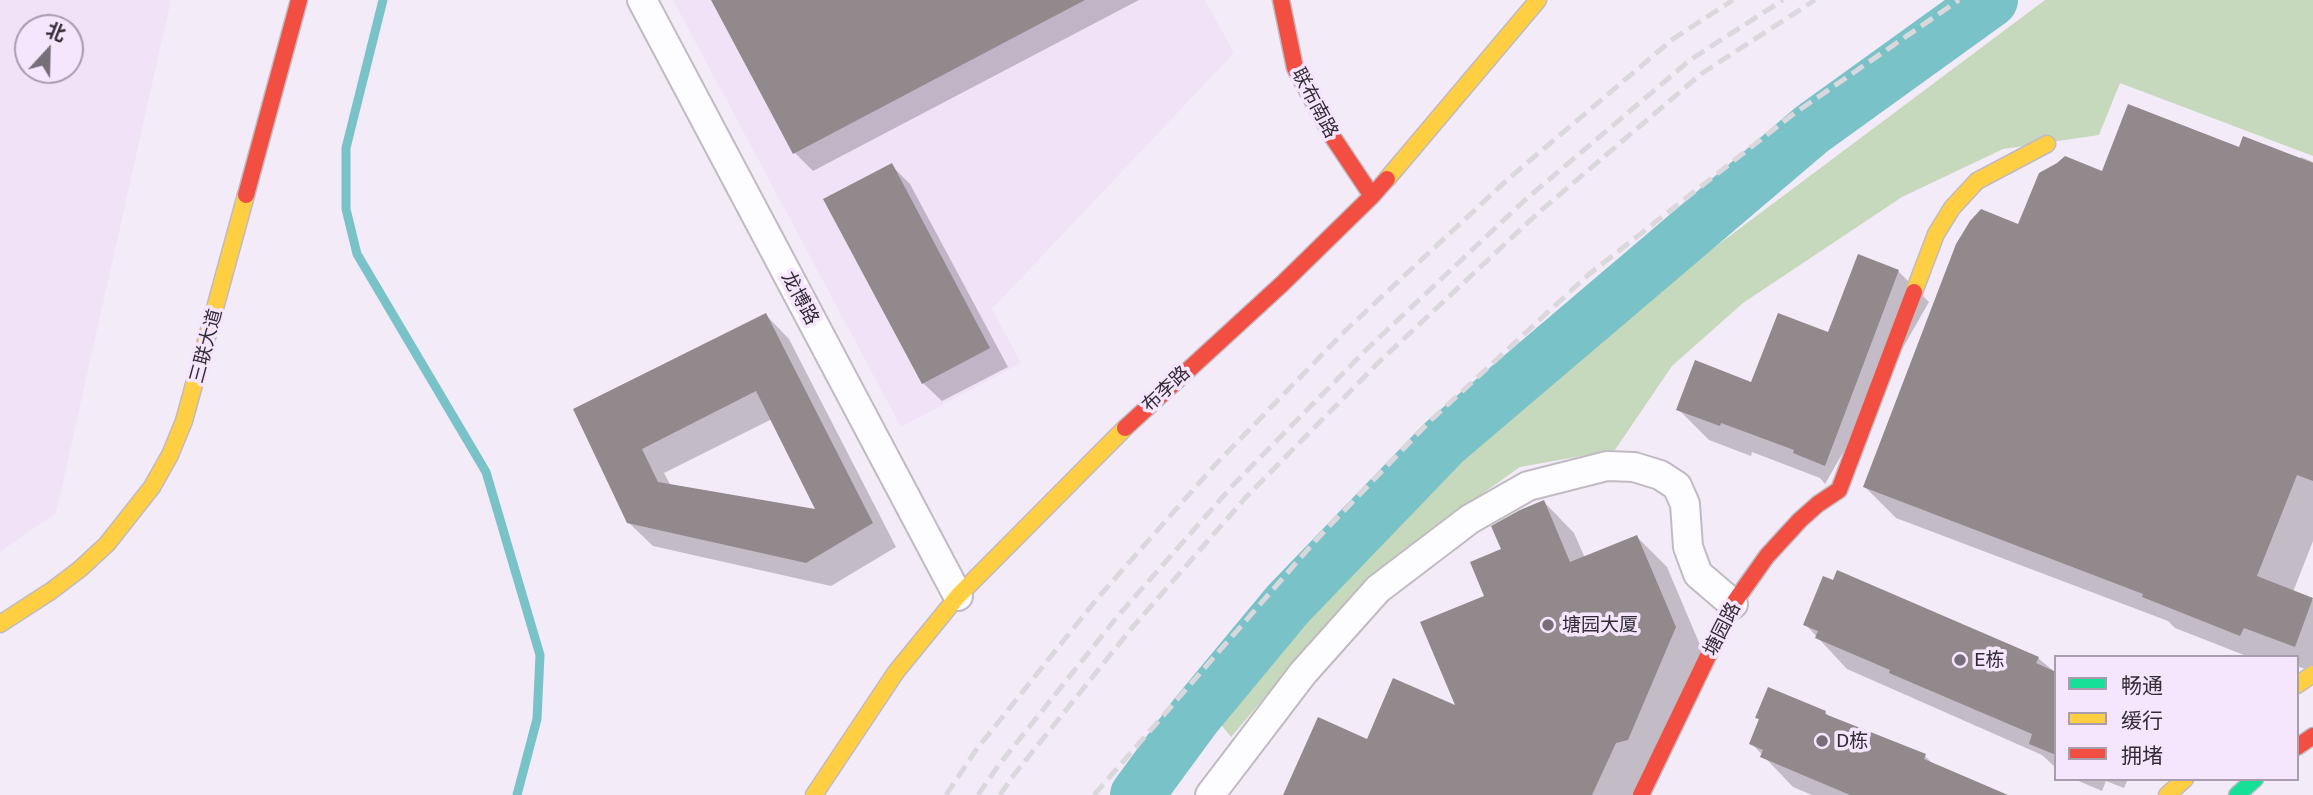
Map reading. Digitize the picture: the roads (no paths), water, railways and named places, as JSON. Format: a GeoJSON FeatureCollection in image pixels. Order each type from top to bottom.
{"type":"FeatureCollection","features":[{"type":"Feature","properties":{"kind":"street","name":"三联大道"},"geometry":{"type":"LineString","coordinates":[[0,624],[61,583],[107,544],[145,496],[170,455],[195,386],[299,0]]}},
{"type":"Feature","properties":{"kind":"street","name":"龙博路"},"geometry":{"type":"LineString","coordinates":[[642,0],[958,596]]}},
{"type":"Feature","properties":{"kind":"street","name":"联布南路"},"geometry":{"type":"LineString","coordinates":[[1281,0],[1295,68],[1332,135],[1372,196]]}},
{"type":"Feature","properties":{"kind":"street","name":"布李路"},"geometry":{"type":"LineString","coordinates":[[814,795],[896,672],[958,596],[1098,453],[1282,284],[1372,196],[1538,0]]}},
{"type":"Feature","properties":{"kind":"street","name":"塘园路"},"geometry":{"type":"LineString","coordinates":[[1641,795],[1733,604],[1767,556],[1800,520],[1839,490],[1936,234],[1952,208],[1977,181],[2047,144]]}},
{"type":"Feature","properties":{"kind":"street"},"geometry":{"type":"LineString","coordinates":[[1210,795],[1303,673],[1378,589],[1470,519],[1528,486],[1607,466],[1634,467],[1660,475],[1677,486],[1685,504],[1688,547],[1698,574],[1733,604]]}},
{"type":"Feature","properties":{"kind":"street"},"geometry":{"type":"LineString","coordinates":[[2167,795],[2183,781]]}},
{"type":"Feature","properties":{"kind":"street"},"geometry":{"type":"LineString","coordinates":[[2237,795],[2253,781]]}},
{"type":"Feature","properties":{"kind":"waterway"},"geometry":{"type":"LineString","coordinates":[[383,0],[346,148],[346,209],[357,254],[486,472],[540,655],[537,719],[517,795]]}},
{"type":"Feature","properties":{"kind":"waterway"},"geometry":{"type":"LineString","coordinates":[[1137,795],[1195,716],[1288,604],[1444,442],[1812,129],[1991,0]]}},
{"type":"Feature","properties":{"kind":"railway"},"geometry":{"type":"LineString","coordinates":[[946,795],[976,750],[1096,600],[1214,466],[1346,330],[1507,180],[1673,39],[1733,0]]}},
{"type":"Feature","properties":{"kind":"railway"},"geometry":{"type":"LineString","coordinates":[[978,795],[1117,617],[1234,484],[1366,350],[1525,200],[1690,60],[1783,0]]}},
{"type":"Feature","properties":{"kind":"railway"},"geometry":{"type":"LineString","coordinates":[[1000,795],[1131,629],[1247,496],[1379,362],[1538,213],[1701,74],[1815,0]]}},
{"type":"Feature","properties":{"kind":"railway"},"geometry":{"type":"LineString","coordinates":[[1094,795],[1316,540],[1429,422],[1588,275],[1792,115],[1959,0]]}},
{"type":"Feature","properties":{"kind":"place","name":"塘园大厦"},"geometry":{"type":"Point","coordinates":[1548,625]}},
{"type":"Feature","properties":{"kind":"place","name":"E栋"},"geometry":{"type":"Point","coordinates":[1960,660]}},
{"type":"Feature","properties":{"kind":"place","name":"D栋"},"geometry":{"type":"Point","coordinates":[1822,741]}}]}
